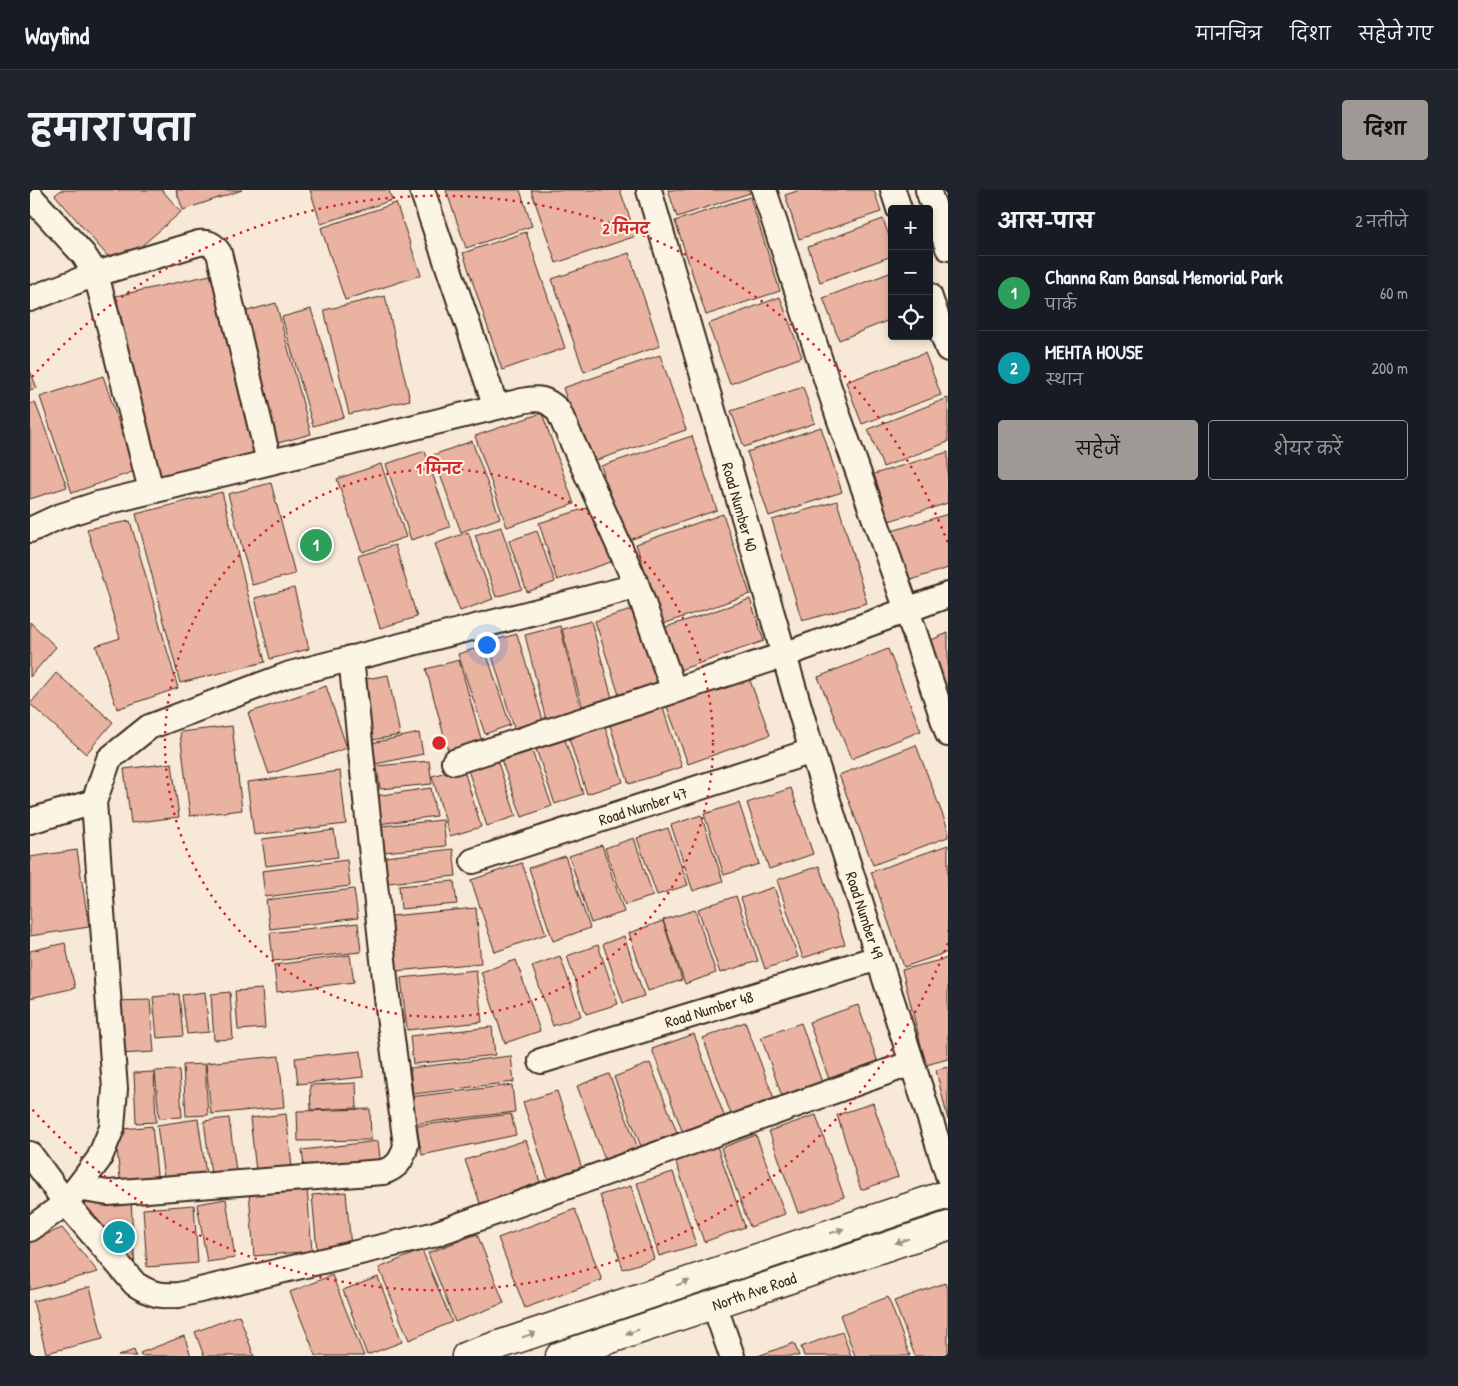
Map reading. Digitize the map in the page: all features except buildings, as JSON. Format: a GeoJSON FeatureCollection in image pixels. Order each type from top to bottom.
{"type":"FeatureCollection","features":[{"type":"Feature","properties":{"kind":"street"},"geometry":{"type":"LineString","coordinates":[[422,190],[496,407]]}},
{"type":"Feature","properties":{"kind":"street","name":"Road Number 40"},"geometry":{"type":"LineString","coordinates":[[649,190],[784,655]]}},
{"type":"Feature","properties":{"kind":"street"},"geometry":{"type":"LineString","coordinates":[[764,190],[838,415],[907,610],[948,734]]}},
{"type":"Feature","properties":{"kind":"street"},"geometry":{"type":"LineString","coordinates":[[893,190],[898,205]]}},
{"type":"Feature","properties":{"kind":"street"},"geometry":{"type":"LineString","coordinates":[[928,190],[948,248]]}},
{"type":"Feature","properties":{"kind":"street"},"geometry":{"type":"LineString","coordinates":[[30,196],[83,254],[96,274],[151,490]]}},
{"type":"Feature","properties":{"kind":"street"},"geometry":{"type":"LineString","coordinates":[[30,299],[96,274],[199,243],[209,242],[215,246],[219,253],[269,462]]}},
{"type":"Feature","properties":{"kind":"street"},"geometry":{"type":"LineString","coordinates":[[933,306],[948,349]]}},
{"type":"Feature","properties":{"kind":"street"},"geometry":{"type":"LineString","coordinates":[[30,530],[58,517],[151,490],[534,398],[548,401],[558,410],[637,586],[674,691]]}},
{"type":"Feature","properties":{"kind":"street"},"geometry":{"type":"LineString","coordinates":[[30,1229],[71,1196],[99,1159],[112,1128],[115,1089],[94,802],[109,759],[149,727],[290,674],[637,586]]}},
{"type":"Feature","properties":{"kind":"street"},"geometry":{"type":"LineString","coordinates":[[454,762],[784,655],[948,595]]}},
{"type":"Feature","properties":{"kind":"street","name":"Road Number 49"},"geometry":{"type":"LineString","coordinates":[[784,655],[812,751],[948,1175]]}},
{"type":"Feature","properties":{"kind":"street"},"geometry":{"type":"LineString","coordinates":[[71,1196],[383,1172],[394,1168],[402,1159],[406,1145],[389,1016],[351,658]]}},
{"type":"Feature","properties":{"kind":"street","name":"Road Number 47"},"geometry":{"type":"LineString","coordinates":[[473,861],[812,751]]}},
{"type":"Feature","properties":{"kind":"street"},"geometry":{"type":"LineString","coordinates":[[30,821],[94,802]]}},
{"type":"Feature","properties":{"kind":"street","name":"Road Number 48"},"geometry":{"type":"LineString","coordinates":[[541,1061],[878,958]]}},
{"type":"Feature","properties":{"kind":"street"},"geometry":{"type":"LineString","coordinates":[[30,1154],[71,1196],[135,1284],[148,1292],[160,1296],[179,1295],[432,1235],[912,1062]]}},
{"type":"Feature","properties":{"kind":"street"},"geometry":{"type":"LineString","coordinates":[[466,1356],[948,1194]]}},
{"type":"Feature","properties":{"kind":"street","name":"North Ave Road"},"geometry":{"type":"LineString","coordinates":[[560,1356],[948,1226]]}},
{"type":"Feature","properties":{"kind":"street"},"geometry":{"type":"LineString","coordinates":[[714,1304],[732,1356]]}},
{"type":"Feature","properties":{"kind":"place","name":"Channa Ram Bansal Memorial Park"},"geometry":{"type":"Point","coordinates":[316,545]}},
{"type":"Feature","properties":{"kind":"place","name":"MEHTA HOUSE"},"geometry":{"type":"Point","coordinates":[119,1237]}}]}
